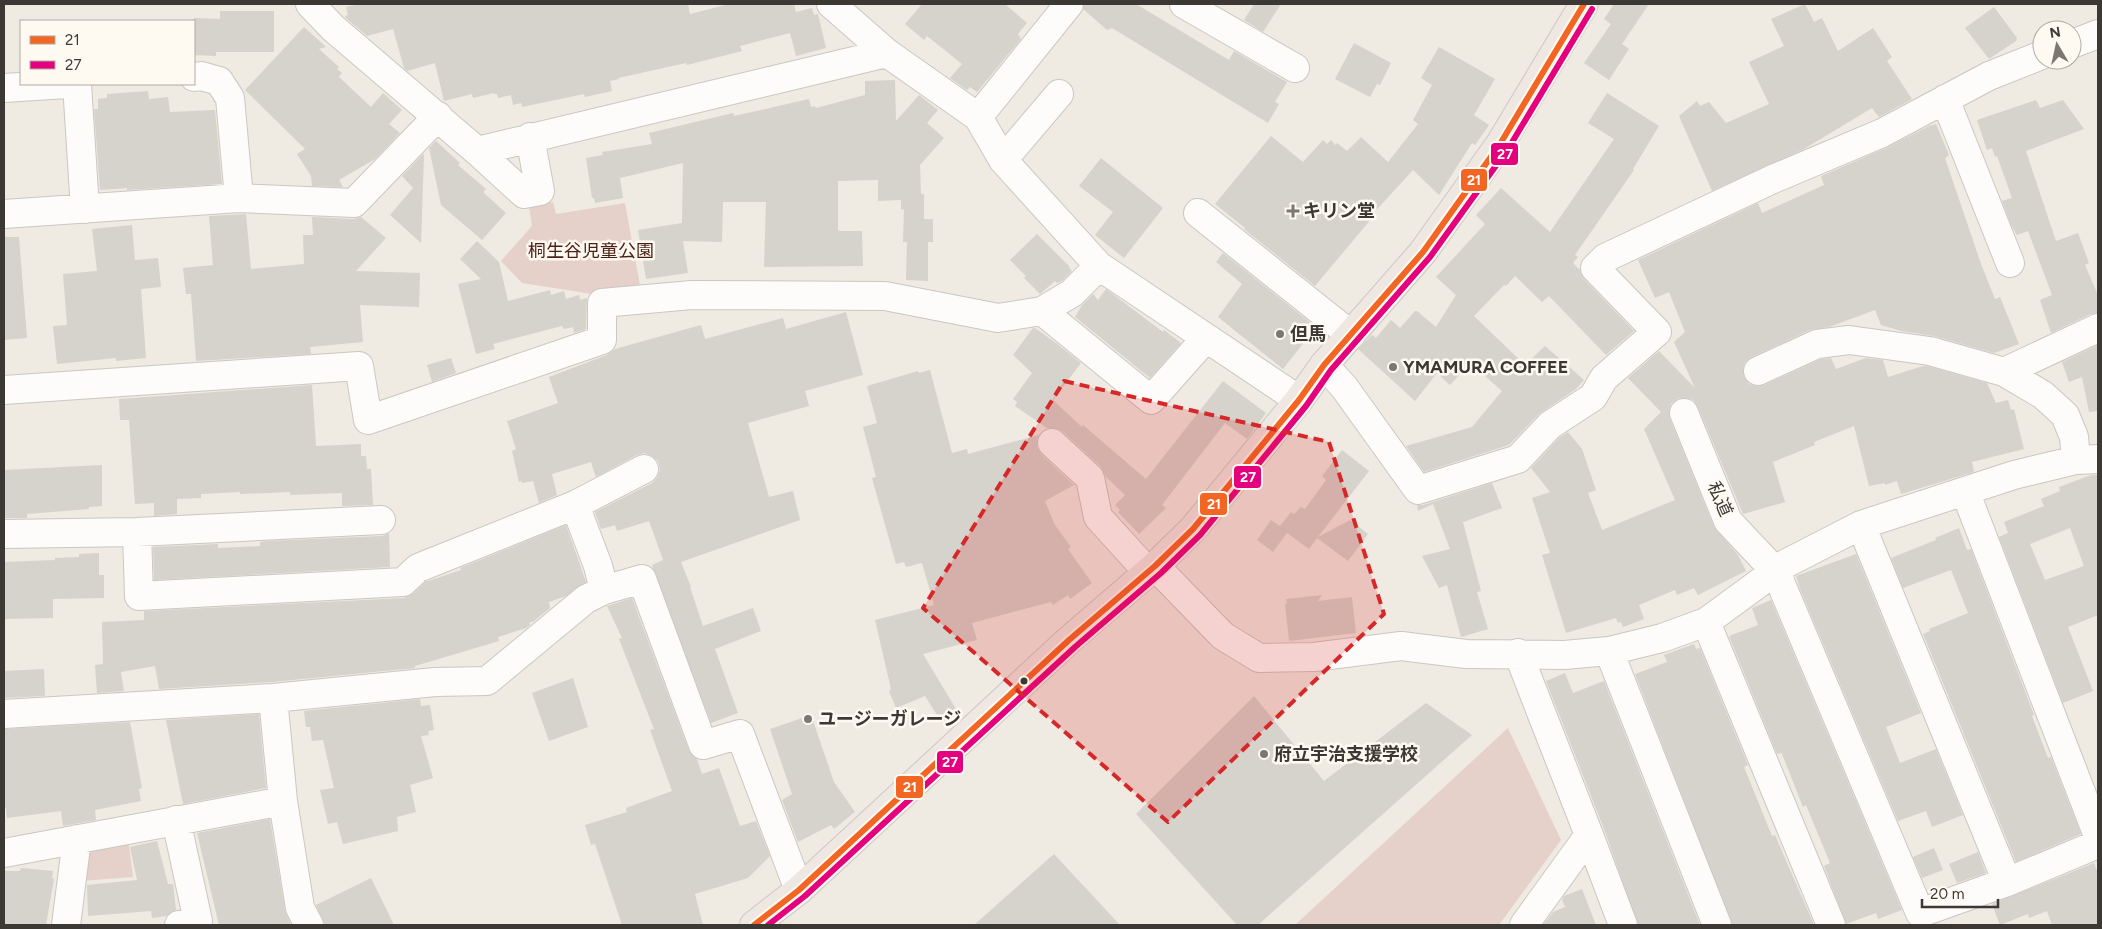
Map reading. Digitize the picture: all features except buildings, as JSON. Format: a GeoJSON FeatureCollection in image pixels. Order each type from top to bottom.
{"type":"FeatureCollection","features":[{"type":"Feature","properties":{"kind":"main road"},"geometry":{"type":"LineString","coordinates":[[754,925],[799,890],[1069,640],[1152,569],[1193,529],[1299,400],[1324,366],[1423,252],[1500,144],[1584,4]]}},
{"type":"Feature","properties":{"kind":"street"},"geometry":{"type":"LineString","coordinates":[[310,4],[333,28],[438,116],[524,194],[540,190],[530,137]]}},
{"type":"Feature","properties":{"kind":"street"},"geometry":{"type":"LineString","coordinates":[[831,4],[887,54],[978,116],[1003,160],[1099,266],[1299,400]]}},
{"type":"Feature","properties":{"kind":"street"},"geometry":{"type":"LineString","coordinates":[[978,116],[1069,4]]}},
{"type":"Feature","properties":{"kind":"street"},"geometry":{"type":"LineString","coordinates":[[1184,4],[1295,68]]}},
{"type":"Feature","properties":{"kind":"street"},"geometry":{"type":"LineString","coordinates":[[2082,40],[2098,34]]}},
{"type":"Feature","properties":{"kind":"street"},"geometry":{"type":"LineString","coordinates":[[477,151],[887,54]]}},
{"type":"Feature","properties":{"kind":"street"},"geometry":{"type":"LineString","coordinates":[[1324,366],[1344,387],[1418,490],[1518,459],[1550,425],[1593,397],[1604,378],[1657,332],[1595,268],[1605,258],[1773,179],[1882,133],[1989,76],[2032,60]]}},
{"type":"Feature","properties":{"kind":"street"},"geometry":{"type":"LineString","coordinates":[[195,77],[201,76],[219,81],[230,98],[239,198]]}},
{"type":"Feature","properties":{"kind":"street"},"geometry":{"type":"LineString","coordinates":[[4,88],[51,85]]}},
{"type":"Feature","properties":{"kind":"street"},"geometry":{"type":"LineString","coordinates":[[77,85],[85,209]]}},
{"type":"Feature","properties":{"kind":"street"},"geometry":{"type":"LineString","coordinates":[[1003,160],[1059,94]]}},
{"type":"Feature","properties":{"kind":"street"},"geometry":{"type":"LineString","coordinates":[[1944,99],[2010,263]]}},
{"type":"Feature","properties":{"kind":"street"},"geometry":{"type":"LineString","coordinates":[[4,214],[239,198],[354,203],[438,116]]}},
{"type":"Feature","properties":{"kind":"street"},"geometry":{"type":"LineString","coordinates":[[1198,213],[1351,335]]}},
{"type":"Feature","properties":{"kind":"street"},"geometry":{"type":"LineString","coordinates":[[4,390],[359,366],[368,420],[602,340],[602,303],[692,295],[885,296],[998,318],[1042,310],[1072,293],[1099,266]]}},
{"type":"Feature","properties":{"kind":"street"},"geometry":{"type":"LineString","coordinates":[[1042,310],[1151,400],[1206,338]]}},
{"type":"Feature","properties":{"kind":"street"},"geometry":{"type":"LineString","coordinates":[[2004,372],[2098,328]]}},
{"type":"Feature","properties":{"kind":"street"},"geometry":{"type":"LineString","coordinates":[[1052,443],[1090,478],[1098,517],[1223,636],[1259,658],[1314,657],[1401,646],[1466,654],[1518,653],[1564,655],[1609,651],[1662,638],[1706,622],[1785,564],[1861,525],[2014,474],[2087,459],[2074,437],[2065,415],[2042,395],[2004,372],[1930,351],[1850,340],[1817,344],[1758,371]]}},
{"type":"Feature","properties":{"kind":"street","name":"私道"},"geometry":{"type":"LineString","coordinates":[[1684,413],[1728,521],[1776,572]]}},
{"type":"Feature","properties":{"kind":"street"},"geometry":{"type":"LineString","coordinates":[[137,532],[139,596],[403,582],[418,568],[575,504],[644,469]]}},
{"type":"Feature","properties":{"kind":"street"},"geometry":{"type":"LineString","coordinates":[[1965,491],[2098,836]]}},
{"type":"Feature","properties":{"kind":"street"},"geometry":{"type":"LineString","coordinates":[[575,504],[598,566],[604,590]]}},
{"type":"Feature","properties":{"kind":"street"},"geometry":{"type":"LineString","coordinates":[[4,534],[137,532],[381,520]]}},
{"type":"Feature","properties":{"kind":"street"},"geometry":{"type":"LineString","coordinates":[[1861,525],[2007,882]]}},
{"type":"Feature","properties":{"kind":"street"},"geometry":{"type":"LineString","coordinates":[[1776,572],[1920,913],[2007,882],[2098,844]]}},
{"type":"Feature","properties":{"kind":"street"},"geometry":{"type":"LineString","coordinates":[[4,714],[273,698],[435,682],[487,682],[586,599],[604,590],[642,579],[703,745],[740,734],[799,890]]}},
{"type":"Feature","properties":{"kind":"street"},"geometry":{"type":"LineString","coordinates":[[1706,622],[1831,925]]}},
{"type":"Feature","properties":{"kind":"street"},"geometry":{"type":"LineString","coordinates":[[1609,651],[1717,925]]}},
{"type":"Feature","properties":{"kind":"street"},"geometry":{"type":"LineString","coordinates":[[1518,653],[1590,835],[1623,925]]}},
{"type":"Feature","properties":{"kind":"street"},"geometry":{"type":"LineString","coordinates":[[273,698],[283,800],[300,908],[309,925]]}},
{"type":"Feature","properties":{"kind":"street"},"geometry":{"type":"LineString","coordinates":[[4,853],[283,800]]}},
{"type":"Feature","properties":{"kind":"street"},"geometry":{"type":"LineString","coordinates":[[176,820],[198,921],[179,925]]}},
{"type":"Feature","properties":{"kind":"street"},"geometry":{"type":"LineString","coordinates":[[1524,925],[1590,835]]}},
{"type":"Feature","properties":{"kind":"street"},"geometry":{"type":"LineString","coordinates":[[66,925],[77,839]]}},
{"type":"Feature","properties":{"kind":"highlighted area"},"geometry":{"type":"Polygon","coordinates":[[[1064,381],[1329,442],[1384,614],[1168,822],[923,608],[1064,381]]]}},
{"type":"Feature","properties":{"kind":"green space","name":"桐生谷児童公園"},"geometry":{"type":"Polygon","coordinates":[[[553,202],[556,214],[625,203],[641,291],[594,304],[592,294],[522,283],[501,261],[532,226],[529,206],[553,202]]]}},
{"type":"Feature","properties":{"kind":"green space"},"geometry":{"type":"Polygon","coordinates":[[[1508,728],[1561,840],[1499,925],[1295,925],[1508,728]]]}},
{"type":"Feature","properties":{"kind":"green space"},"geometry":{"type":"Polygon","coordinates":[[[128,838],[133,877],[79,881],[89,847],[128,838]]]}},
{"type":"Feature","properties":{"kind":"transit line","name":"21"},"geometry":{"type":"LineString","coordinates":[[754,925],[799,890],[1069,640],[1155,566],[1193,529],[1299,400],[1324,365],[1423,252],[1500,144],[1584,4]]}},
{"type":"Feature","properties":{"kind":"transit line","name":"27"},"geometry":{"type":"LineString","coordinates":[[768,925],[805,896],[1075,647],[1161,573],[1200,535],[1306,406],[1331,370],[1430,257],[1508,149],[1592,9]]}},
{"type":"Feature","properties":{"kind":"place","name":"キリン堂"},"geometry":{"type":"Point","coordinates":[1293,211]}},
{"type":"Feature","properties":{"kind":"place","name":"但馬"},"geometry":{"type":"Point","coordinates":[1280,334]}},
{"type":"Feature","properties":{"kind":"place","name":"YMAMURA COFFEE"},"geometry":{"type":"Point","coordinates":[1393,367]}},
{"type":"Feature","properties":{"kind":"place","name":"ユージーガレージ"},"geometry":{"type":"Point","coordinates":[808,719]}},
{"type":"Feature","properties":{"kind":"place","name":"府立宇治支援学校"},"geometry":{"type":"Point","coordinates":[1264,754]}}]}
